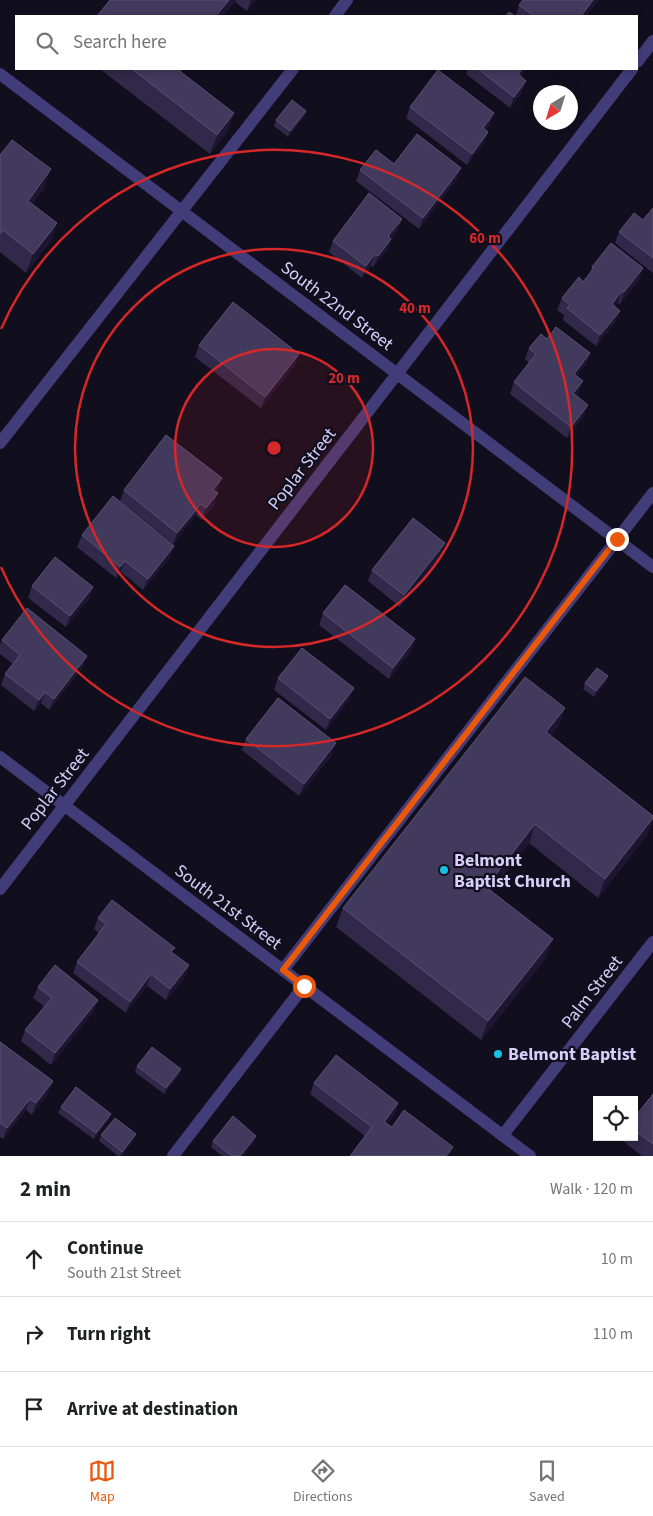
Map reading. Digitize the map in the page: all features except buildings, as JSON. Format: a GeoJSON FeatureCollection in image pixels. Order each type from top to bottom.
{"type":"FeatureCollection","features":[{"type":"Feature","properties":{"kind":"street"},"geometry":{"type":"LineString","coordinates":[[335,15],[347,0]]}},
{"type":"Feature","properties":{"kind":"street"},"geometry":{"type":"LineString","coordinates":[[638,61],[653,41]]}},
{"type":"Feature","properties":{"kind":"street"},"geometry":{"type":"LineString","coordinates":[[0,443],[292,70]]}},
{"type":"Feature","properties":{"kind":"street","name":"Poplar Street"},"geometry":{"type":"LineString","coordinates":[[0,889],[631,70]]}},
{"type":"Feature","properties":{"kind":"street","name":"South 22nd Street"},"geometry":{"type":"LineString","coordinates":[[0,74],[653,567]]}},
{"type":"Feature","properties":{"kind":"street"},"geometry":{"type":"LineString","coordinates":[[283,970],[653,493]]}},
{"type":"Feature","properties":{"kind":"street","name":"South 21st Street"},"geometry":{"type":"LineString","coordinates":[[0,757],[530,1156]]}},
{"type":"Feature","properties":{"kind":"street","name":"Palm Street"},"geometry":{"type":"LineString","coordinates":[[503,1134],[653,942]]}},
{"type":"Feature","properties":{"kind":"street"},"geometry":{"type":"LineString","coordinates":[[173,1156],[304,986]]}},
{"type":"Feature","properties":{"kind":"place","name":"Belmont Baptist Church"},"geometry":{"type":"Point","coordinates":[444,870]}},
{"type":"Feature","properties":{"kind":"place","name":"Belmont Baptist"},"geometry":{"type":"Point","coordinates":[498,1054]}},
{"type":"Feature","properties":{"kind":"route"},"geometry":{"type":"LineString","coordinates":[[304,986],[283,970],[617,539]]}}]}
